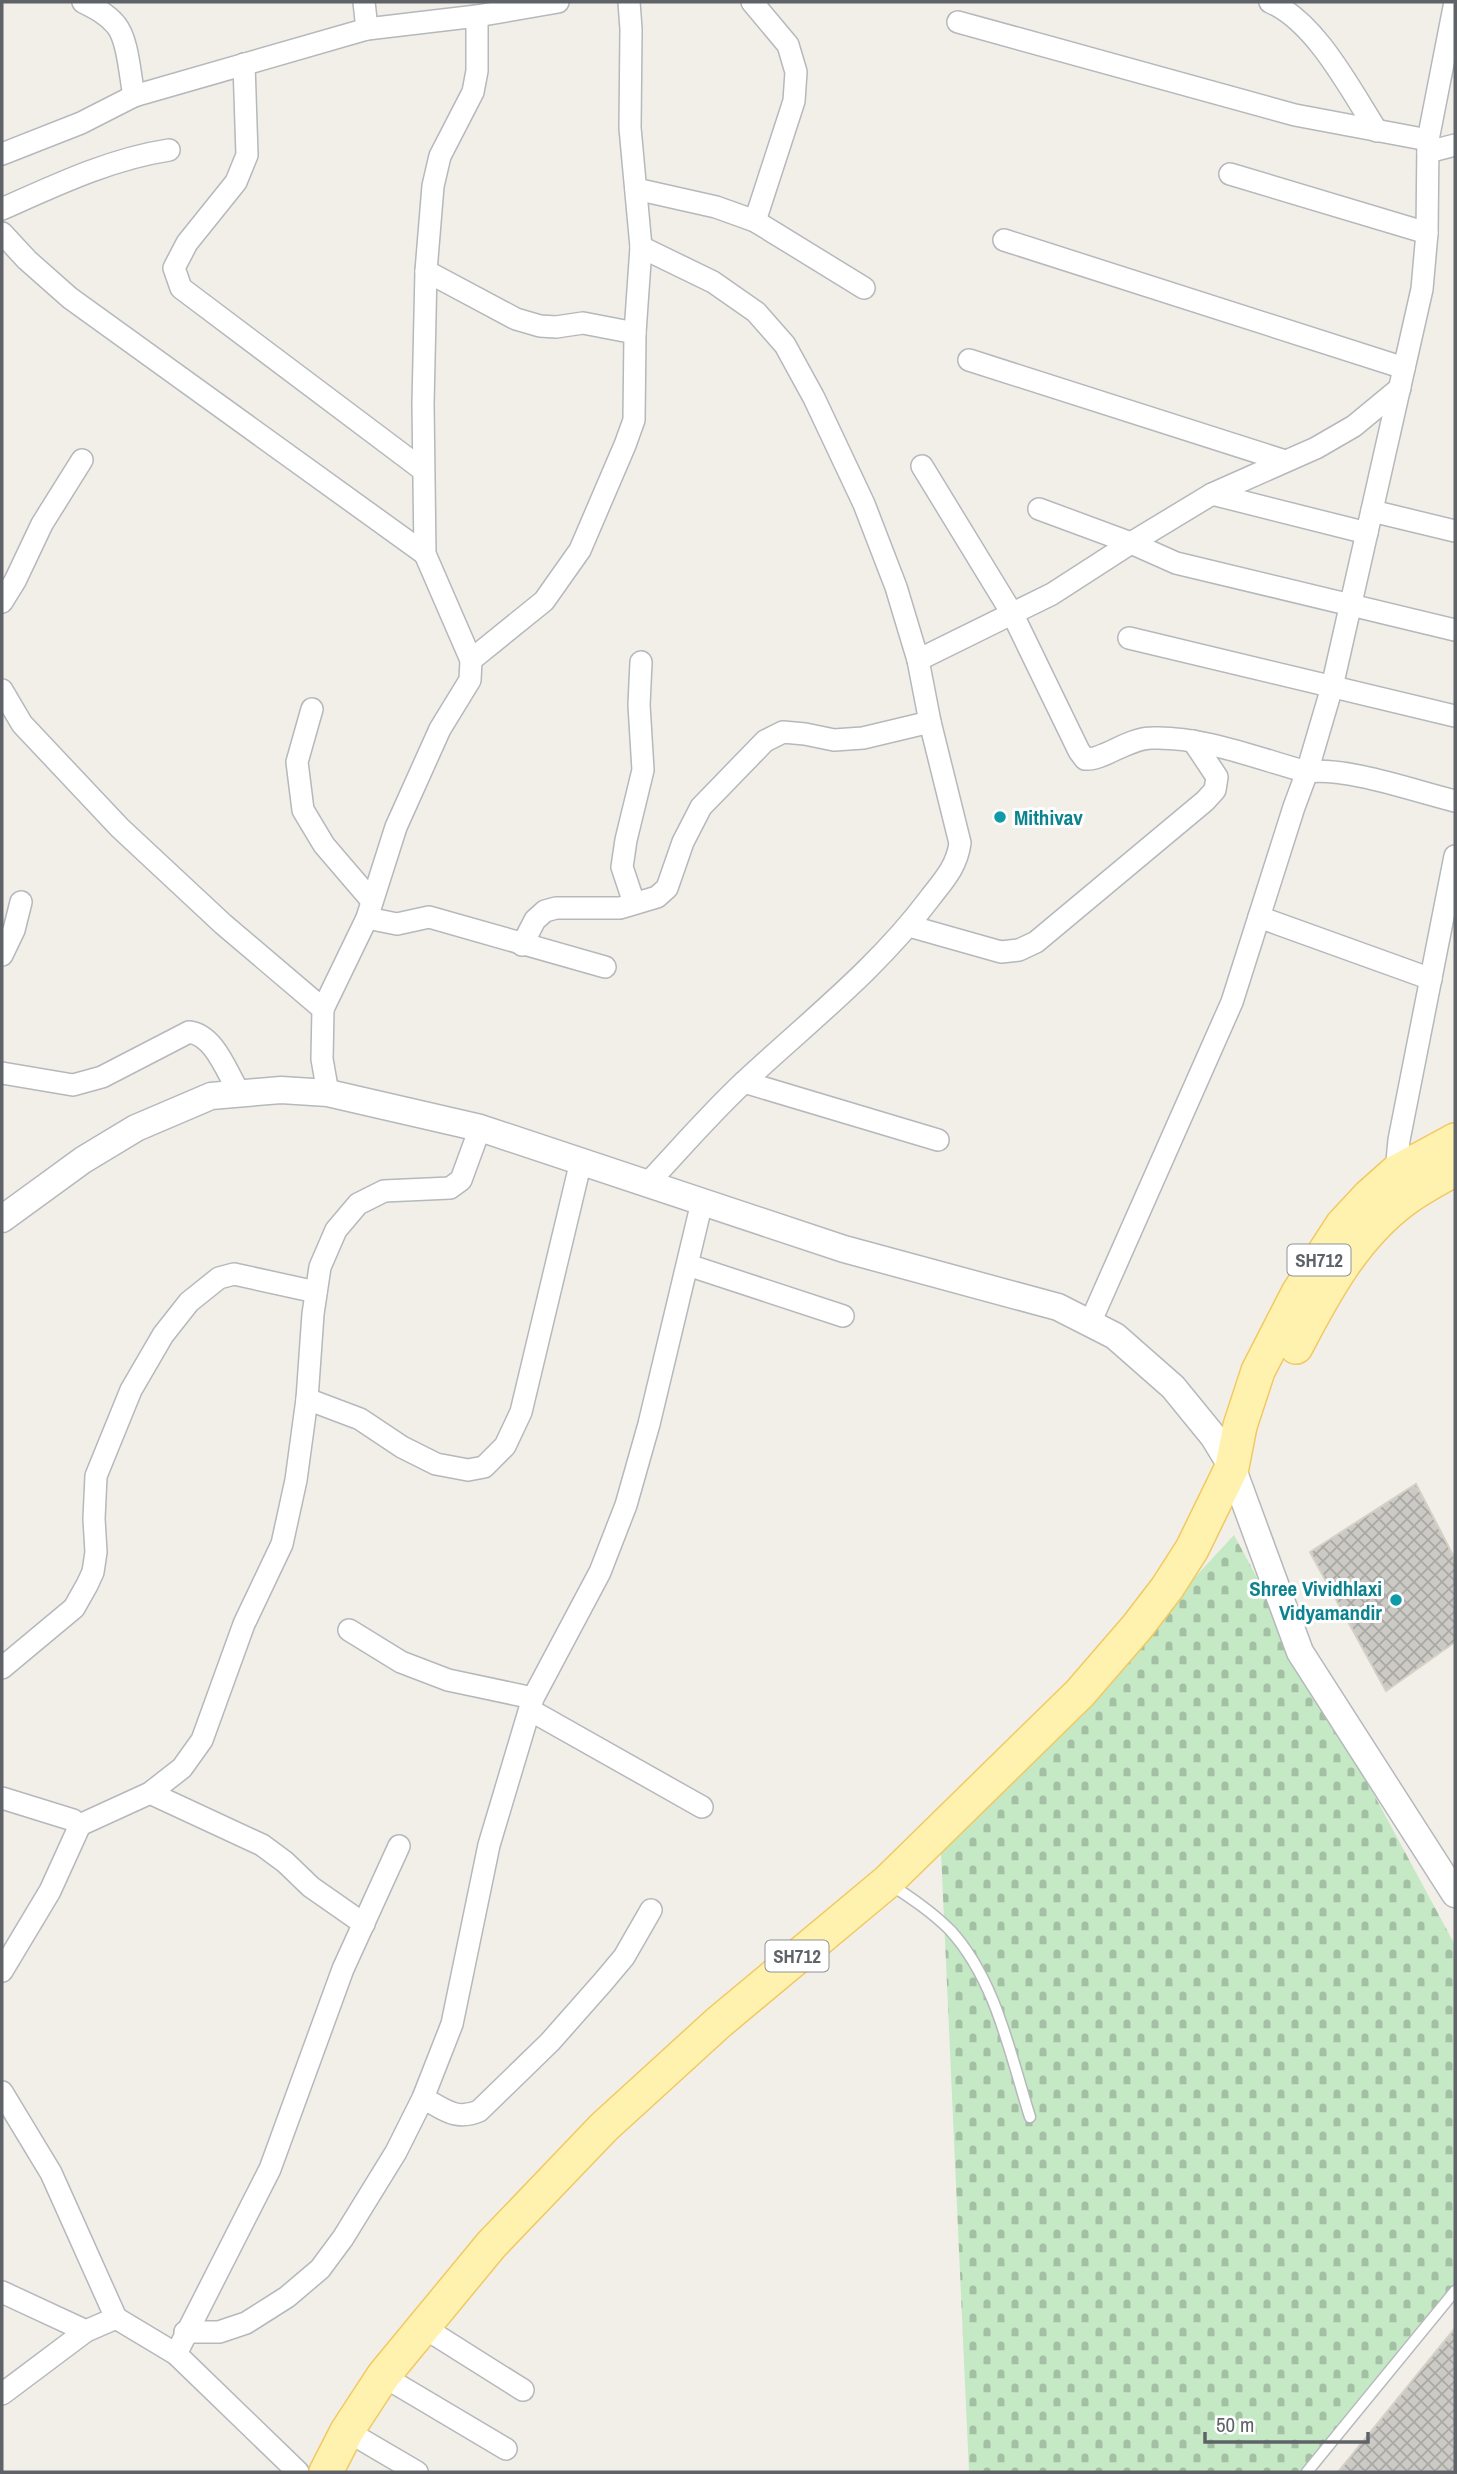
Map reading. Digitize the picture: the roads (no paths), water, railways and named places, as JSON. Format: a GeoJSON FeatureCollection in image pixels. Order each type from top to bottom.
{"type":"FeatureCollection","features":[{"type":"Feature","properties":{"kind":"main road","name":"SH712"},"geometry":{"type":"LineString","coordinates":[[1400,1186],[1455,1140]]}},
{"type":"Feature","properties":{"kind":"main road","name":"SH712"},"geometry":{"type":"LineString","coordinates":[[326,2472],[347,2431],[383,2376],[491,2245],[604,2127],[718,2023],[887,1882],[1080,1693],[1137,1627],[1192,1549],[1233,1467],[1240,1426],[1258,1371],[1298,1293],[1342,1225],[1369,1196],[1455,1169]]}},
{"type":"Feature","properties":{"kind":"street"},"geometry":{"type":"LineString","coordinates":[[83,2],[102,12],[117,25],[123,38],[134,96]]}},
{"type":"Feature","properties":{"kind":"street"},"geometry":{"type":"LineString","coordinates":[[364,2],[367,29]]}},
{"type":"Feature","properties":{"kind":"street"},"geometry":{"type":"LineString","coordinates":[[2,155],[81,123],[134,96],[367,29],[477,16],[558,2]]}},
{"type":"Feature","properties":{"kind":"street"},"geometry":{"type":"LineString","coordinates":[[471,660],[544,601],[580,550],[634,420],[635,333],[641,247],[630,128],[629,2]]}},
{"type":"Feature","properties":{"kind":"street"},"geometry":{"type":"LineString","coordinates":[[752,2],[788,45],[796,72],[794,101],[755,220]]}},
{"type":"Feature","properties":{"kind":"street"},"geometry":{"type":"LineString","coordinates":[[1270,2],[1297,18],[1324,48],[1377,131]]}},
{"type":"Feature","properties":{"kind":"street"},"geometry":{"type":"LineString","coordinates":[[1090,1323],[1232,1002],[1332,687],[1422,289],[1427,233],[1428,146],[1455,2]]}},
{"type":"Feature","properties":{"kind":"street"},"geometry":{"type":"LineString","coordinates":[[328,1094],[322,1059],[323,1009],[369,909],[396,827],[440,729],[470,680],[471,660],[425,554],[422,404],[426,271],[433,186],[440,156],[473,92],[477,71],[477,16]]}},
{"type":"Feature","properties":{"kind":"street"},"geometry":{"type":"LineString","coordinates":[[958,22],[1295,115],[1377,131],[1428,146],[1455,145]]}},
{"type":"Feature","properties":{"kind":"street"},"geometry":{"type":"LineString","coordinates":[[244,64],[247,155],[236,182],[187,243],[174,268],[181,288],[424,470]]}},
{"type":"Feature","properties":{"kind":"street"},"geometry":{"type":"LineString","coordinates":[[2,209],[75,176],[142,154],[169,150]]}},
{"type":"Feature","properties":{"kind":"street"},"geometry":{"type":"LineString","coordinates":[[1230,174],[1427,233]]}},
{"type":"Feature","properties":{"kind":"street"},"geometry":{"type":"LineString","coordinates":[[636,189],[716,206],[755,220],[864,288]]}},
{"type":"Feature","properties":{"kind":"street"},"geometry":{"type":"LineString","coordinates":[[2,233],[69,298],[425,554]]}},
{"type":"Feature","properties":{"kind":"street"},"geometry":{"type":"LineString","coordinates":[[1004,240],[1402,378]]}},
{"type":"Feature","properties":{"kind":"street"},"geometry":{"type":"LineString","coordinates":[[641,247],[713,282],[756,313],[785,345],[814,398],[864,505],[896,587],[918,660],[930,722],[960,843],[958,858],[950,872],[909,926],[865,972],[744,1082],[647,1184]]}},
{"type":"Feature","properties":{"kind":"street"},"geometry":{"type":"LineString","coordinates":[[426,271],[516,319],[540,326],[556,327],[583,323],[635,333]]}},
{"type":"Feature","properties":{"kind":"street"},"geometry":{"type":"LineString","coordinates":[[969,360],[1286,461]]}},
{"type":"Feature","properties":{"kind":"street"},"geometry":{"type":"LineString","coordinates":[[918,660],[1052,594],[1212,494],[1316,448],[1354,426],[1402,378]]}},
{"type":"Feature","properties":{"kind":"street"},"geometry":{"type":"LineString","coordinates":[[2,602],[15,581],[41,524],[82,460]]}},
{"type":"Feature","properties":{"kind":"street"},"geometry":{"type":"LineString","coordinates":[[922,466],[1013,615],[1079,751],[1086,759],[1093,760],[1125,743],[1149,737],[1193,740],[1307,772],[1324,770],[1346,774],[1455,801]]}},
{"type":"Feature","properties":{"kind":"street"},"geometry":{"type":"LineString","coordinates":[[1212,494],[1367,533]]}},
{"type":"Feature","properties":{"kind":"street"},"geometry":{"type":"LineString","coordinates":[[1039,509],[1131,543],[1176,563],[1455,630]]}},
{"type":"Feature","properties":{"kind":"street"},"geometry":{"type":"LineString","coordinates":[[1372,511],[1455,531]]}},
{"type":"Feature","properties":{"kind":"street"},"geometry":{"type":"LineString","coordinates":[[1129,638],[1455,716]]}},
{"type":"Feature","properties":{"kind":"street"},"geometry":{"type":"LineString","coordinates":[[634,903],[622,867],[643,770],[639,705],[641,662]]}},
{"type":"Feature","properties":{"kind":"street"},"geometry":{"type":"LineString","coordinates":[[2,690],[22,724],[120,828],[223,923],[323,1009]]}},
{"type":"Feature","properties":{"kind":"street"},"geometry":{"type":"LineString","coordinates":[[312,709],[297,762],[303,810],[369,909],[397,924],[429,917],[605,967]]}},
{"type":"Feature","properties":{"kind":"street"},"geometry":{"type":"LineString","coordinates":[[522,945],[535,920],[545,911],[556,908],[620,908],[657,897],[667,888],[683,842],[701,807],[765,741],[783,732],[834,740],[863,738],[930,722]]}},
{"type":"Feature","properties":{"kind":"street"},"geometry":{"type":"LineString","coordinates":[[909,926],[1001,952],[1019,950],[1036,942],[1215,790],[1217,777],[1193,740]]}},
{"type":"Feature","properties":{"kind":"street"},"geometry":{"type":"LineString","coordinates":[[1400,1186],[1399,1140],[1431,979],[1452,891],[1455,856]]}},
{"type":"Feature","properties":{"kind":"street"},"geometry":{"type":"LineString","coordinates":[[2,955],[14,930],[20,902]]}},
{"type":"Feature","properties":{"kind":"street"},"geometry":{"type":"LineString","coordinates":[[1259,917],[1431,979]]}},
{"type":"Feature","properties":{"kind":"street"},"geometry":{"type":"LineString","coordinates":[[2,1073],[73,1085],[102,1077],[188,1032],[199,1033],[210,1042],[240,1094]]}},
{"type":"Feature","properties":{"kind":"street"},"geometry":{"type":"LineString","coordinates":[[744,1082],[938,1140]]}},
{"type":"Feature","properties":{"kind":"street"},"geometry":{"type":"LineString","coordinates":[[2,1219],[83,1160],[136,1128],[211,1096],[281,1090],[328,1094],[480,1128],[844,1249],[1058,1307],[1115,1336],[1173,1387],[1213,1436],[1233,1467],[1300,1652],[1455,1894]]}},
{"type":"Feature","properties":{"kind":"street"},"geometry":{"type":"LineString","coordinates":[[2,1971],[51,1891],[80,1825],[150,1793],[182,1769],[202,1740],[244,1624],[282,1544],[296,1479],[307,1399],[320,1267],[336,1230],[358,1204],[384,1191],[450,1188],[461,1180],[480,1128]]}},
{"type":"Feature","properties":{"kind":"street"},"geometry":{"type":"LineString","coordinates":[[307,1399],[360,1419],[402,1447],[436,1464],[468,1469],[484,1467],[505,1446],[521,1412],[581,1161]]}},
{"type":"Feature","properties":{"kind":"street"},"geometry":{"type":"LineString","coordinates":[[185,2332],[219,2332],[246,2323],[288,2297],[320,2269],[343,2238],[396,2152],[423,2098],[452,2024],[489,1845],[532,1704],[600,1573],[626,1505],[649,1424],[702,1202]]}},
{"type":"Feature","properties":{"kind":"street"},"geometry":{"type":"LineString","coordinates":[[688,1265],[843,1316]]}},
{"type":"Feature","properties":{"kind":"street"},"geometry":{"type":"LineString","coordinates":[[2,1668],[74,1608],[87,1585],[93,1572],[96,1552],[96,1476],[131,1390],[163,1335],[189,1302],[219,1278],[234,1274],[316,1292]]}},
{"type":"Feature","properties":{"kind":"street"},"geometry":{"type":"LineString","coordinates":[[349,1630],[401,1662],[448,1680],[532,1704],[702,1807]]}},
{"type":"Feature","properties":{"kind":"street"},"geometry":{"type":"LineString","coordinates":[[150,1793],[262,1845],[311,1887],[364,1924]]}},
{"type":"Feature","properties":{"kind":"street"},"geometry":{"type":"LineString","coordinates":[[2,1798],[74,1820],[80,1825]]}},
{"type":"Feature","properties":{"kind":"street"},"geometry":{"type":"LineString","coordinates":[[176,2354],[270,2169],[343,1969],[399,1846]]}},
{"type":"Feature","properties":{"kind":"street"},"geometry":{"type":"LineString","coordinates":[[423,2098],[454,2115],[465,2117],[479,2111],[550,2042],[603,1982],[624,1957],[651,1910]]}},
{"type":"Feature","properties":{"kind":"street"},"geometry":{"type":"LineString","coordinates":[[2,2091],[51,2173],[116,2318],[176,2354],[298,2472]]}},
{"type":"Feature","properties":{"kind":"street"},"geometry":{"type":"LineString","coordinates":[[2,2292],[86,2331]]}},
{"type":"Feature","properties":{"kind":"street"},"geometry":{"type":"LineString","coordinates":[[2,2395],[86,2331],[116,2318]]}},
{"type":"Feature","properties":{"kind":"street"},"geometry":{"type":"LineString","coordinates":[[423,2327],[523,2390]]}},
{"type":"Feature","properties":{"kind":"street"},"geometry":{"type":"LineString","coordinates":[[383,2376],[506,2449]]}},
{"type":"Feature","properties":{"kind":"street"},"geometry":{"type":"LineString","coordinates":[[347,2431],[417,2472]]}},
{"type":"Feature","properties":{"kind":"lane"},"geometry":{"type":"LineString","coordinates":[[887,1882],[942,1922],[977,1967],[995,2006],[1030,2117]]}},
{"type":"Feature","properties":{"kind":"lane"},"geometry":{"type":"LineString","coordinates":[[1307,2472],[1455,2291]]}},
{"type":"Feature","properties":{"kind":"place","name":"Mithivav"},"geometry":{"type":"Point","coordinates":[1000,817]}},
{"type":"Feature","properties":{"kind":"place","name":"Shree Vividhlaxi Vidyamandir"},"geometry":{"type":"Point","coordinates":[1396,1600]}}]}
